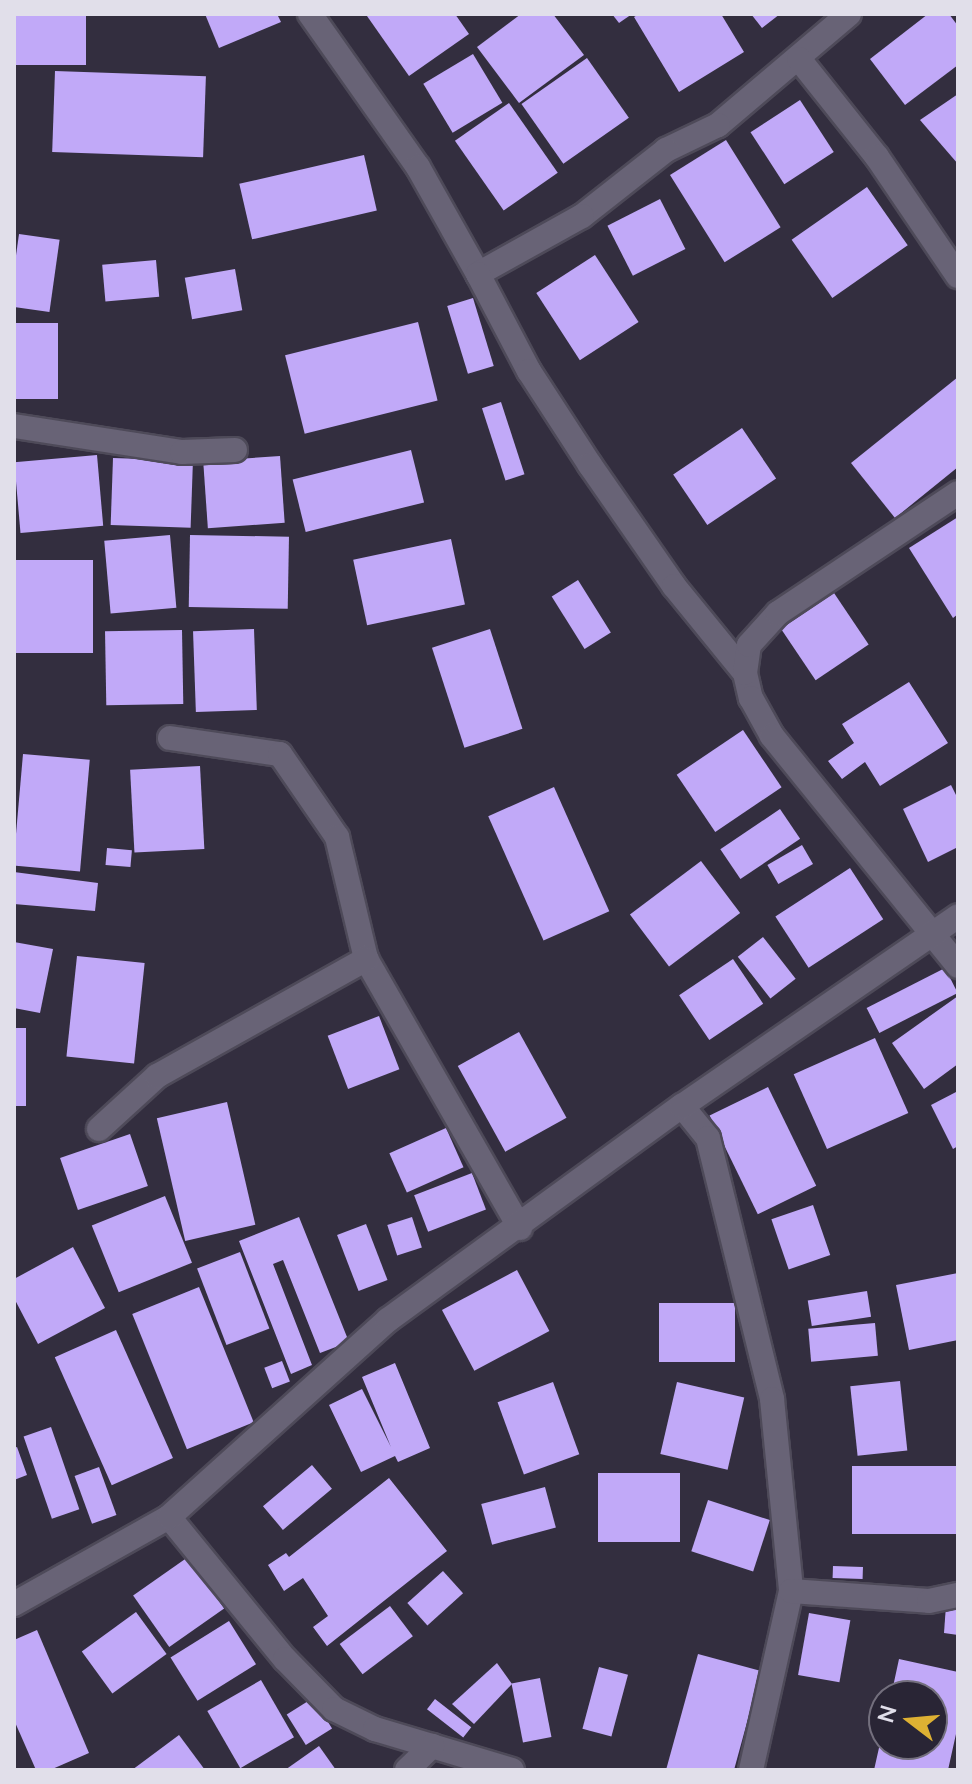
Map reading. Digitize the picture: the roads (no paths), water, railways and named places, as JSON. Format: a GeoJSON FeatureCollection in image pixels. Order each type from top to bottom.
{"type":"FeatureCollection","features":[{"type":"Feature","properties":{"kind":"street"},"geometry":{"type":"LineString","coordinates":[[310,14],[418,167],[529,371],[590,465],[674,586],[745,673]]}},
{"type":"Feature","properties":{"kind":"street"},"geometry":{"type":"LineString","coordinates":[[478,274],[607,200],[666,150],[718,125],[849,14]]}},
{"type":"Feature","properties":{"kind":"street"},"geometry":{"type":"LineString","coordinates":[[799,59],[877,157],[958,276]]}},
{"type":"Feature","properties":{"kind":"street"},"geometry":{"type":"LineString","coordinates":[[14,426],[182,452],[235,450]]}},
{"type":"Feature","properties":{"kind":"street"},"geometry":{"type":"LineString","coordinates":[[958,493],[778,613],[749,645],[745,673],[751,698],[772,736],[928,933],[958,966]]}},
{"type":"Feature","properties":{"kind":"street"},"geometry":{"type":"LineString","coordinates":[[170,738],[280,754],[337,837],[366,959],[520,1228]]}},
{"type":"Feature","properties":{"kind":"street"},"geometry":{"type":"LineString","coordinates":[[14,1604],[169,1517],[388,1320],[520,1228],[682,1106],[928,933],[958,916]]}},
{"type":"Feature","properties":{"kind":"street"},"geometry":{"type":"LineString","coordinates":[[99,1129],[157,1076],[366,959]]}},
{"type":"Feature","properties":{"kind":"street"},"geometry":{"type":"LineString","coordinates":[[682,1106],[708,1138],[772,1399],[791,1591],[751,1770]]}},
{"type":"Feature","properties":{"kind":"street"},"geometry":{"type":"LineString","coordinates":[[169,1517],[285,1659],[334,1709],[375,1729],[512,1770]]}},
{"type":"Feature","properties":{"kind":"street"},"geometry":{"type":"LineString","coordinates":[[791,1591],[929,1601],[958,1595]]}},
{"type":"Feature","properties":{"kind":"street"},"geometry":{"type":"LineString","coordinates":[[407,1770],[432,1746]]}}]}
